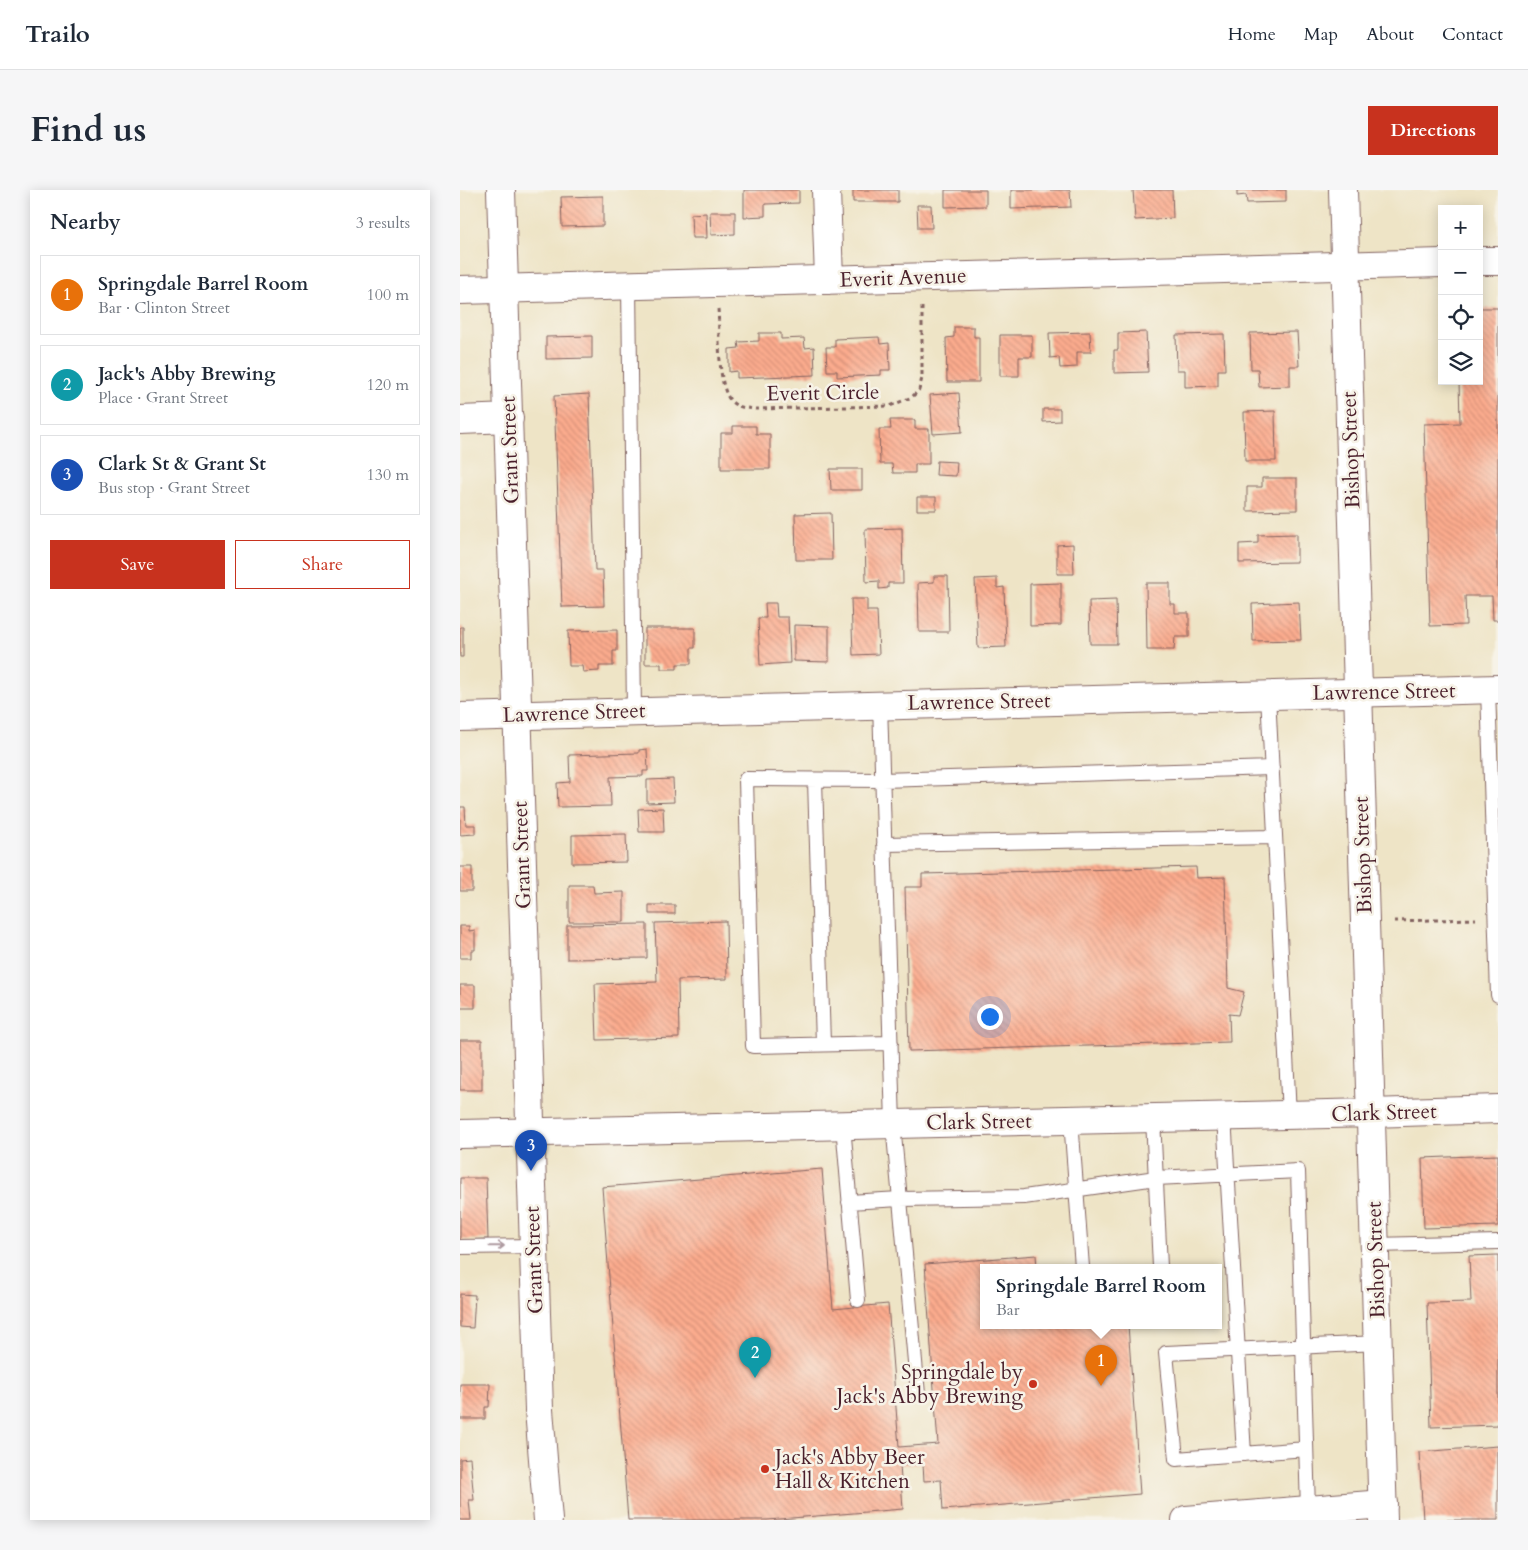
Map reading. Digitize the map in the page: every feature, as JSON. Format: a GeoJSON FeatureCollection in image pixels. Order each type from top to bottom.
{"type":"FeatureCollection","features":[{"type":"Feature","properties":{"kind":"street","name":"Grant Street"},"geometry":{"type":"LineString","coordinates":[[501,190],[540,1422],[548,1520]]}},
{"type":"Feature","properties":{"kind":"street"},"geometry":{"type":"LineString","coordinates":[[826,190],[829,280]]}},
{"type":"Feature","properties":{"kind":"street","name":"Bishop Street"},"geometry":{"type":"LineString","coordinates":[[1343,190],[1383,1512]]}},
{"type":"Feature","properties":{"kind":"street"},"geometry":{"type":"LineString","coordinates":[[1483,262],[1498,261]]}},
{"type":"Feature","properties":{"kind":"street","name":"Everit Avenue"},"geometry":{"type":"LineString","coordinates":[[460,290],[1438,263]]}},
{"type":"Feature","properties":{"kind":"street"},"geometry":{"type":"LineString","coordinates":[[460,420],[509,418]]}},
{"type":"Feature","properties":{"kind":"street","name":"Lawrence Street"},"geometry":{"type":"LineString","coordinates":[[460,717],[880,704],[1493,689]]}},
{"type":"Feature","properties":{"kind":"street","name":"Clark Street"},"geometry":{"type":"LineString","coordinates":[[460,1134],[1498,1109]]}},
{"type":"Feature","properties":{"kind":"street"},"geometry":{"type":"LineString","coordinates":[[1186,1520],[1308,1510],[1383,1512]]}},
{"type":"Feature","properties":{"kind":"lane"},"geometry":{"type":"LineString","coordinates":[[629,285],[634,712]]}},
{"type":"Feature","properties":{"kind":"lane"},"geometry":{"type":"LineString","coordinates":[[1493,689],[1498,995]]}},
{"type":"Feature","properties":{"kind":"lane"},"geometry":{"type":"LineString","coordinates":[[1268,694],[1289,1115]]}},
{"type":"Feature","properties":{"kind":"lane"},"geometry":{"type":"LineString","coordinates":[[880,704],[893,1124],[918,1394]]}},
{"type":"Feature","properties":{"kind":"lane"},"geometry":{"type":"LineString","coordinates":[[891,1043],[753,1046],[746,779],[882,780],[1272,768]]}},
{"type":"Feature","properties":{"kind":"lane"},"geometry":{"type":"LineString","coordinates":[[815,780],[823,1044]]}},
{"type":"Feature","properties":{"kind":"lane"},"geometry":{"type":"LineString","coordinates":[[884,844],[1275,837]]}},
{"type":"Feature","properties":{"kind":"lane"},"geometry":{"type":"LineString","coordinates":[[1224,1116],[1244,1454]]}},
{"type":"Feature","properties":{"kind":"lane"},"geometry":{"type":"LineString","coordinates":[[1154,1118],[1160,1264]]}},
{"type":"Feature","properties":{"kind":"lane"},"geometry":{"type":"LineString","coordinates":[[1071,1120],[1082,1264]]}},
{"type":"Feature","properties":{"kind":"lane"},"geometry":{"type":"LineString","coordinates":[[843,1125],[858,1300]]}},
{"type":"Feature","properties":{"kind":"lane"},"geometry":{"type":"LineString","coordinates":[[849,1202],[900,1199],[1024,1197],[1156,1178],[1298,1171],[1308,1510]]}},
{"type":"Feature","properties":{"kind":"lane"},"geometry":{"type":"LineString","coordinates":[[1375,1245],[1498,1242]]}},
{"type":"Feature","properties":{"kind":"lane"},"geometry":{"type":"LineString","coordinates":[[460,1247],[534,1246]]}},
{"type":"Feature","properties":{"kind":"lane"},"geometry":{"type":"LineString","coordinates":[[1306,1449],[1176,1459],[1166,1353],[1378,1344]]}},
{"type":"Feature","properties":{"kind":"path","name":"Everit Circle"},"geometry":{"type":"LineString","coordinates":[[717,283],[722,379],[732,402],[741,407],[755,410],[890,406],[912,397],[919,390],[922,378],[922,277]]}},
{"type":"Feature","properties":{"kind":"path"},"geometry":{"type":"LineString","coordinates":[[1394,921],[1480,918]]}},
{"type":"Feature","properties":{"kind":"building"},"geometry":{"type":"Polygon","coordinates":[[[744,190],[799,190],[799,203],[765,204],[765,216],[744,217],[744,190]]]}},
{"type":"Feature","properties":{"kind":"building"},"geometry":{"type":"Polygon","coordinates":[[[853,190],[898,190],[898,202],[853,202],[853,190]]]}},
{"type":"Feature","properties":{"kind":"building"},"geometry":{"type":"Polygon","coordinates":[[[945,190],[986,190],[986,206],[945,207],[945,190]]]}},
{"type":"Feature","properties":{"kind":"building"},"geometry":{"type":"Polygon","coordinates":[[[1011,190],[1070,190],[1071,207],[1011,209],[1011,190]]]}},
{"type":"Feature","properties":{"kind":"building"},"geometry":{"type":"Polygon","coordinates":[[[1133,190],[1172,190],[1173,218],[1135,220],[1133,190]]]}},
{"type":"Feature","properties":{"kind":"building"},"geometry":{"type":"Polygon","coordinates":[[[1237,190],[1286,190],[1286,202],[1247,203],[1246,195],[1237,196],[1237,190]]]}},
{"type":"Feature","properties":{"kind":"building"},"geometry":{"type":"Polygon","coordinates":[[[603,196],[603,226],[562,227],[561,197],[603,196]]]}},
{"type":"Feature","properties":{"kind":"building"},"geometry":{"type":"Polygon","coordinates":[[[917,205],[931,205],[932,228],[918,228],[917,205]]]}},
{"type":"Feature","properties":{"kind":"building"},"geometry":{"type":"Polygon","coordinates":[[[710,212],[735,212],[735,234],[711,235],[710,212]]]}},
{"type":"Feature","properties":{"kind":"building"},"geometry":{"type":"Polygon","coordinates":[[[706,213],[707,238],[692,238],[691,214],[706,213]]]}},
{"type":"Feature","properties":{"kind":"building"},"geometry":{"type":"Polygon","coordinates":[[[1483,308],[1498,308],[1498,620],[1493,620],[1492,596],[1465,596],[1466,625],[1430,626],[1424,424],[1460,423],[1459,385],[1483,385],[1483,308]]]}},
{"type":"Feature","properties":{"kind":"building"},"geometry":{"type":"Polygon","coordinates":[[[954,327],[974,327],[974,337],[979,337],[979,382],[947,382],[946,338],[954,337],[954,327]]]}},
{"type":"Feature","properties":{"kind":"building"},"geometry":{"type":"Polygon","coordinates":[[[1090,332],[1091,352],[1077,352],[1077,367],[1060,368],[1059,357],[1050,358],[1049,333],[1090,332]]]}},
{"type":"Feature","properties":{"kind":"building"},"geometry":{"type":"Polygon","coordinates":[[[1146,332],[1148,372],[1114,373],[1114,350],[1118,350],[1118,333],[1146,332]]]}},
{"type":"Feature","properties":{"kind":"building"},"geometry":{"type":"Polygon","coordinates":[[[1297,332],[1299,366],[1290,366],[1290,386],[1259,387],[1258,369],[1251,369],[1250,333],[1297,332]]]}},
{"type":"Feature","properties":{"kind":"building"},"geometry":{"type":"Polygon","coordinates":[[[759,333],[781,333],[781,339],[804,338],[805,348],[814,347],[815,375],[737,378],[737,371],[729,372],[729,349],[739,348],[738,342],[759,341],[759,333]]]}},
{"type":"Feature","properties":{"kind":"building"},"geometry":{"type":"Polygon","coordinates":[[[1224,334],[1225,370],[1218,370],[1218,386],[1185,387],[1185,370],[1177,370],[1176,335],[1224,334]]]}},
{"type":"Feature","properties":{"kind":"building"},"geometry":{"type":"Polygon","coordinates":[[[1000,335],[1032,335],[1032,357],[1019,357],[1019,376],[1000,376],[1000,335]]]}},
{"type":"Feature","properties":{"kind":"building"},"geometry":{"type":"Polygon","coordinates":[[[592,336],[592,358],[546,359],[546,337],[592,336]]]}},
{"type":"Feature","properties":{"kind":"building"},"geometry":{"type":"Polygon","coordinates":[[[879,337],[880,344],[889,343],[890,370],[881,370],[881,375],[837,377],[837,371],[827,371],[826,347],[835,347],[835,339],[879,337]]]}},
{"type":"Feature","properties":{"kind":"building"},"geometry":{"type":"Polygon","coordinates":[[[959,393],[962,432],[933,434],[930,395],[959,393]]]}},
{"type":"Feature","properties":{"kind":"building"},"geometry":{"type":"Polygon","coordinates":[[[589,394],[595,570],[603,570],[604,606],[562,607],[554,396],[589,394]]]}},
{"type":"Feature","properties":{"kind":"building"},"geometry":{"type":"Polygon","coordinates":[[[1043,409],[1060,409],[1060,421],[1043,422],[1043,409]]]}},
{"type":"Feature","properties":{"kind":"building"},"geometry":{"type":"Polygon","coordinates":[[[1275,411],[1276,461],[1245,461],[1244,412],[1275,411]]]}},
{"type":"Feature","properties":{"kind":"building"},"geometry":{"type":"Polygon","coordinates":[[[890,420],[915,420],[915,429],[929,429],[929,464],[915,464],[915,473],[893,473],[892,464],[880,464],[879,429],[891,429],[890,420]]]}},
{"type":"Feature","properties":{"kind":"building"},"geometry":{"type":"Polygon","coordinates":[[[733,426],[756,426],[756,434],[770,434],[770,469],[721,469],[721,433],[733,433],[733,426]]]}},
{"type":"Feature","properties":{"kind":"building"},"geometry":{"type":"Polygon","coordinates":[[[937,461],[957,462],[956,476],[936,475],[937,461]]]}},
{"type":"Feature","properties":{"kind":"building"},"geometry":{"type":"Polygon","coordinates":[[[830,469],[862,469],[862,490],[831,490],[830,469]]]}},
{"type":"Feature","properties":{"kind":"building"},"geometry":{"type":"Polygon","coordinates":[[[1262,478],[1297,478],[1297,510],[1247,511],[1247,487],[1262,487],[1262,478]]]}},
{"type":"Feature","properties":{"kind":"building"},"geometry":{"type":"Polygon","coordinates":[[[917,497],[936,497],[936,510],[917,510],[917,497]]]}},
{"type":"Feature","properties":{"kind":"building"},"geometry":{"type":"Polygon","coordinates":[[[831,513],[832,560],[796,560],[795,514],[831,513]]]}},
{"type":"Feature","properties":{"kind":"building"},"geometry":{"type":"Polygon","coordinates":[[[902,528],[903,583],[888,583],[888,588],[879,589],[879,581],[866,582],[865,529],[902,528]]]}},
{"type":"Feature","properties":{"kind":"building"},"geometry":{"type":"Polygon","coordinates":[[[1297,534],[1297,562],[1239,563],[1239,544],[1258,543],[1258,535],[1297,534]]]}},
{"type":"Feature","properties":{"kind":"building"},"geometry":{"type":"Polygon","coordinates":[[[1073,544],[1074,574],[1057,574],[1057,545],[1073,544]]]}},
{"type":"Feature","properties":{"kind":"building"},"geometry":{"type":"Polygon","coordinates":[[[934,576],[948,576],[949,632],[919,632],[918,583],[934,582],[934,576]]]}},
{"type":"Feature","properties":{"kind":"building"},"geometry":{"type":"Polygon","coordinates":[[[997,578],[997,588],[1004,587],[1006,647],[978,648],[975,579],[997,578]]]}},
{"type":"Feature","properties":{"kind":"building"},"geometry":{"type":"Polygon","coordinates":[[[1061,583],[1061,625],[1030,626],[1030,584],[1061,583]]]}},
{"type":"Feature","properties":{"kind":"building"},"geometry":{"type":"Polygon","coordinates":[[[1146,583],[1170,583],[1170,604],[1175,604],[1175,613],[1189,613],[1189,637],[1175,637],[1174,650],[1147,650],[1146,583]]]}},
{"type":"Feature","properties":{"kind":"building"},"geometry":{"type":"Polygon","coordinates":[[[851,599],[867,599],[867,611],[877,611],[879,654],[853,655],[851,599]]]}},
{"type":"Feature","properties":{"kind":"building"},"geometry":{"type":"Polygon","coordinates":[[[1116,600],[1117,644],[1090,644],[1089,601],[1116,600]]]}},
{"type":"Feature","properties":{"kind":"building"},"geometry":{"type":"Polygon","coordinates":[[[1299,602],[1301,640],[1253,641],[1252,604],[1299,602]]]}},
{"type":"Feature","properties":{"kind":"building"},"geometry":{"type":"Polygon","coordinates":[[[765,603],[776,603],[777,617],[788,617],[790,663],[760,665],[758,618],[766,618],[765,603]]]}},
{"type":"Feature","properties":{"kind":"building"},"geometry":{"type":"Polygon","coordinates":[[[794,625],[829,626],[829,662],[794,661],[794,625]]]}},
{"type":"Feature","properties":{"kind":"building"},"geometry":{"type":"Polygon","coordinates":[[[460,627],[463,627],[463,657],[460,657],[460,627]]]}},
{"type":"Feature","properties":{"kind":"building"},"geometry":{"type":"Polygon","coordinates":[[[645,628],[695,628],[695,648],[691,648],[691,664],[677,664],[677,669],[661,669],[661,664],[645,664],[645,628]]]}},
{"type":"Feature","properties":{"kind":"building"},"geometry":{"type":"Polygon","coordinates":[[[617,630],[617,651],[613,651],[613,666],[599,666],[599,671],[583,672],[582,666],[569,666],[568,631],[617,630]]]}},
{"type":"Feature","properties":{"kind":"building"},"geometry":{"type":"Polygon","coordinates":[[[647,749],[648,771],[643,771],[643,776],[610,777],[611,806],[558,807],[557,783],[570,782],[569,755],[639,753],[639,750],[647,749]]]}},
{"type":"Feature","properties":{"kind":"building"},"geometry":{"type":"Polygon","coordinates":[[[673,779],[674,802],[647,803],[647,780],[673,779]]]}},
{"type":"Feature","properties":{"kind":"building"},"geometry":{"type":"Polygon","coordinates":[[[460,807],[465,807],[466,825],[475,825],[475,834],[460,835],[460,807]]]}},
{"type":"Feature","properties":{"kind":"building"},"geometry":{"type":"Polygon","coordinates":[[[663,808],[664,832],[639,832],[638,809],[663,808]]]}},
{"type":"Feature","properties":{"kind":"building"},"geometry":{"type":"Polygon","coordinates":[[[626,834],[627,862],[572,863],[572,835],[626,834]]]}},
{"type":"Feature","properties":{"kind":"building"},"geometry":{"type":"Polygon","coordinates":[[[460,867],[472,867],[472,891],[460,891],[460,867]]]}},
{"type":"Feature","properties":{"kind":"building"},"geometry":{"type":"Polygon","coordinates":[[[1196,867],[1197,878],[1225,877],[1228,988],[1244,992],[1238,1015],[1229,1014],[1230,1042],[909,1051],[905,887],[922,887],[922,874],[1196,867]]]}},
{"type":"Feature","properties":{"kind":"building"},"geometry":{"type":"Polygon","coordinates":[[[569,885],[593,885],[594,893],[624,892],[624,922],[569,922],[569,885]]]}},
{"type":"Feature","properties":{"kind":"building"},"geometry":{"type":"Polygon","coordinates":[[[649,905],[675,905],[675,914],[649,914],[649,905]]]}},
{"type":"Feature","properties":{"kind":"building"},"geometry":{"type":"Polygon","coordinates":[[[726,921],[727,979],[678,980],[679,1038],[597,1040],[595,984],[657,982],[655,923],[726,921]]]}},
{"type":"Feature","properties":{"kind":"building"},"geometry":{"type":"Polygon","coordinates":[[[647,924],[647,958],[567,959],[567,925],[647,924]]]}},
{"type":"Feature","properties":{"kind":"building"},"geometry":{"type":"Polygon","coordinates":[[[460,926],[469,926],[469,931],[475,930],[475,950],[471,950],[471,958],[460,958],[460,926]]]}},
{"type":"Feature","properties":{"kind":"building"},"geometry":{"type":"Polygon","coordinates":[[[460,985],[475,985],[475,1008],[460,1008],[460,985]]]}},
{"type":"Feature","properties":{"kind":"building"},"geometry":{"type":"Polygon","coordinates":[[[460,1040],[482,1040],[482,1090],[460,1090],[460,1040]]]}},
{"type":"Feature","properties":{"kind":"building"},"geometry":{"type":"Polygon","coordinates":[[[1498,1155],[1498,1226],[1424,1228],[1422,1158],[1498,1155]]]}},
{"type":"Feature","properties":{"kind":"building"},"geometry":{"type":"Polygon","coordinates":[[[822,1169],[833,1309],[888,1304],[899,1447],[938,1444],[925,1264],[1036,1255],[1037,1264],[980,1264],[980,1329],[1128,1329],[1140,1494],[943,1510],[941,1480],[924,1481],[923,1464],[900,1465],[903,1509],[767,1520],[628,1520],[602,1187],[822,1169]]]}},
{"type":"Feature","properties":{"kind":"building"},"geometry":{"type":"Polygon","coordinates":[[[460,1178],[486,1178],[488,1239],[460,1240],[460,1178]]]}},
{"type":"Feature","properties":{"kind":"building"},"geometry":{"type":"Polygon","coordinates":[[[1498,1255],[1498,1425],[1431,1427],[1427,1303],[1471,1302],[1469,1256],[1498,1255]]]}},
{"type":"Feature","properties":{"kind":"building"},"geometry":{"type":"Polygon","coordinates":[[[460,1294],[475,1295],[473,1328],[460,1327],[460,1294]]]}},
{"type":"Feature","properties":{"kind":"building"},"geometry":{"type":"Polygon","coordinates":[[[460,1384],[490,1384],[489,1407],[485,1407],[485,1419],[460,1419],[460,1384]]]}},
{"type":"Feature","properties":{"kind":"building"},"geometry":{"type":"Polygon","coordinates":[[[1498,1446],[1498,1520],[1423,1520],[1419,1452],[1498,1446]]]}},
{"type":"Feature","properties":{"kind":"building"},"geometry":{"type":"Polygon","coordinates":[[[470,1458],[474,1500],[469,1500],[471,1520],[460,1520],[460,1459],[470,1458]]]}},
{"type":"Feature","properties":{"kind":"place","name":"Clark St & Grant St"},"geometry":{"type":"Point","coordinates":[531,1171]}},
{"type":"Feature","properties":{"kind":"place","name":"Jack's Abby Brewing"},"geometry":{"type":"Point","coordinates":[755,1378]}},
{"type":"Feature","properties":{"kind":"place","name":"Springdale by Jack's Abby Brewing"},"geometry":{"type":"Point","coordinates":[1033,1384]}},
{"type":"Feature","properties":{"kind":"place","name":"Springdale Barrel Room"},"geometry":{"type":"Point","coordinates":[1101,1386]}},
{"type":"Feature","properties":{"kind":"place","name":"Jack's Abby Beer Hall & Kitchen"},"geometry":{"type":"Point","coordinates":[765,1469]}}]}
